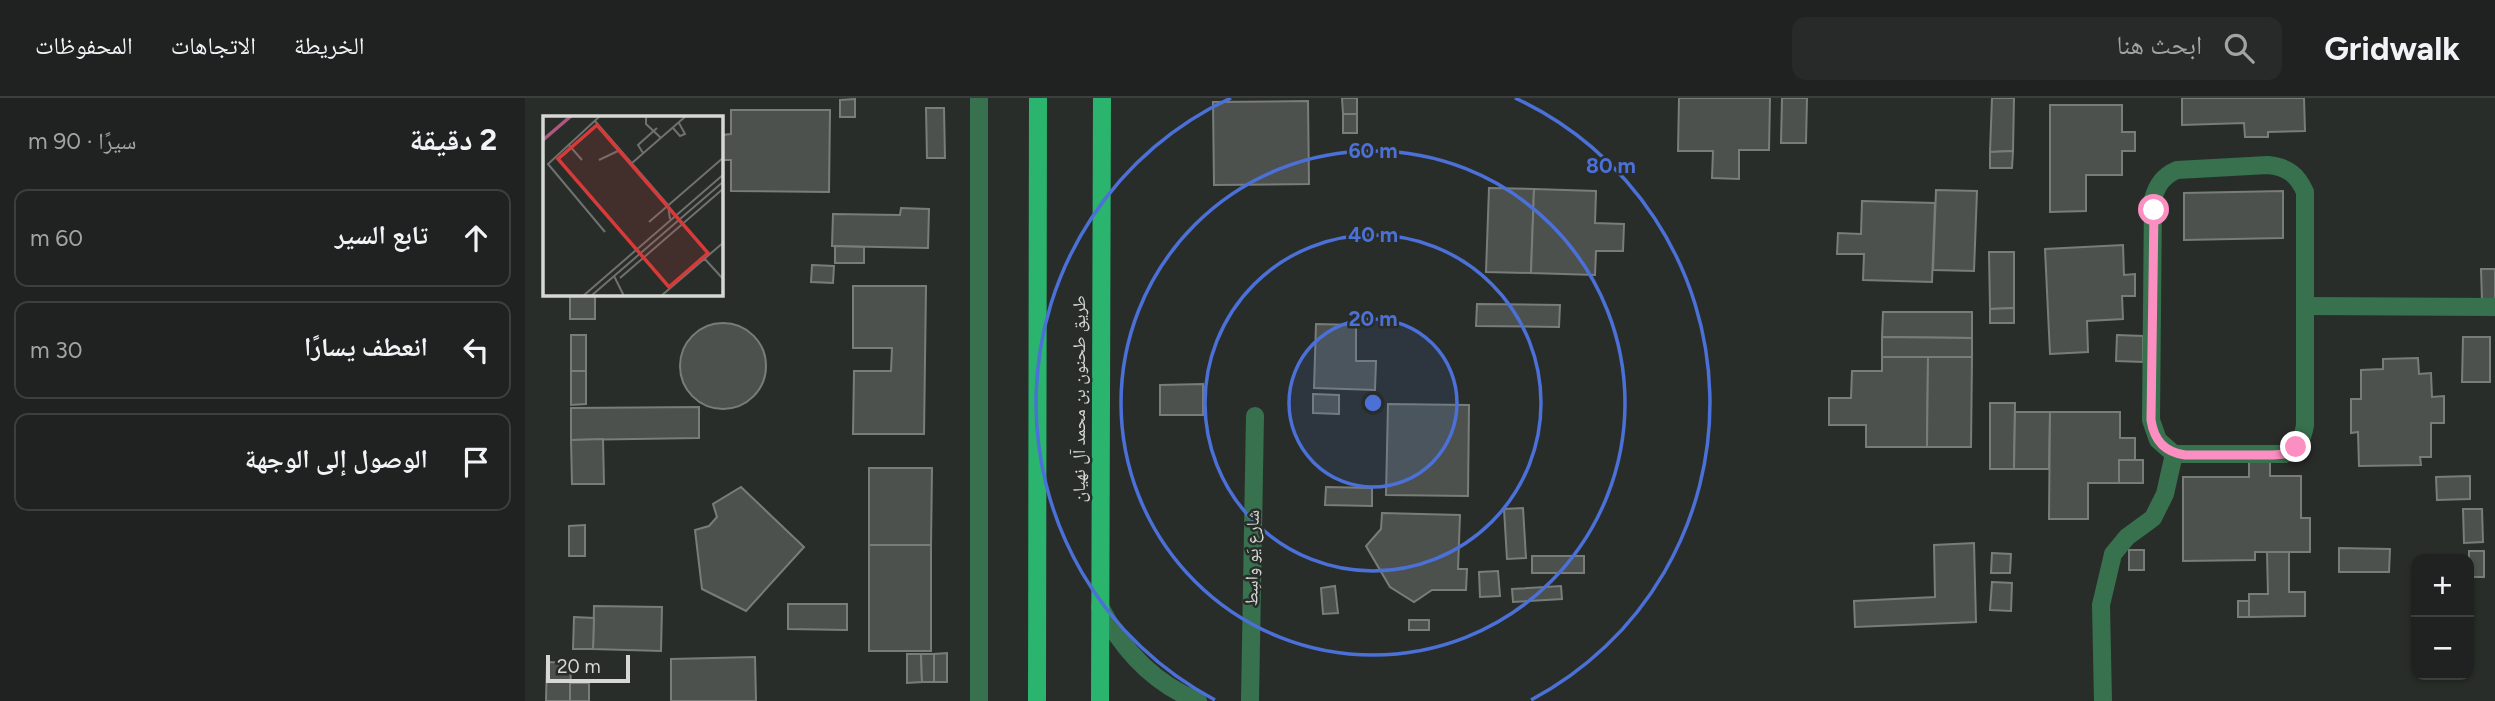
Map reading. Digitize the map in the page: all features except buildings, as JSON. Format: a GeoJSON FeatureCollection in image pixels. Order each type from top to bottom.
{"type":"FeatureCollection","features":[{"type":"Feature","properties":{"kind":"main road"},"geometry":{"type":"LineString","coordinates":[[1037,701],[1038,98]]}},
{"type":"Feature","properties":{"kind":"main road","name":"طريق طحنون بن محمد آل نهيان"},"geometry":{"type":"LineString","coordinates":[[1100,701],[1102,98]]}},
{"type":"Feature","properties":{"kind":"street"},"geometry":{"type":"LineString","coordinates":[[979,98],[979,701]]}},
{"type":"Feature","properties":{"kind":"street"},"geometry":{"type":"LineString","coordinates":[[2268,165],[2281,167],[2300,181],[2305,192],[2303,437],[2296,447],[2285,454],[2174,454],[2158,440],[2151,420],[2153,199],[2160,181],[2168,174],[2187,168],[2268,165]]}},
{"type":"Feature","properties":{"kind":"street"},"geometry":{"type":"LineString","coordinates":[[2305,306],[2495,307]]}},
{"type":"Feature","properties":{"kind":"street","name":"شارع يَو واسِط"},"geometry":{"type":"LineString","coordinates":[[1250,701],[1255,416]]}},
{"type":"Feature","properties":{"kind":"street"},"geometry":{"type":"LineString","coordinates":[[2103,701],[2101,605],[2113,554],[2127,537],[2153,518],[2165,494],[2174,454]]}},
{"type":"Feature","properties":{"kind":"street"},"geometry":{"type":"LineString","coordinates":[[1100,607],[1115,635],[1135,660],[1160,681],[1198,701]]}},
{"type":"Feature","properties":{"kind":"route"},"geometry":{"type":"LineString","coordinates":[[2154,210],[2151,420],[2158,440],[2174,454],[2185,455],[2273,455],[2285,454],[2296,447]]}}]}
